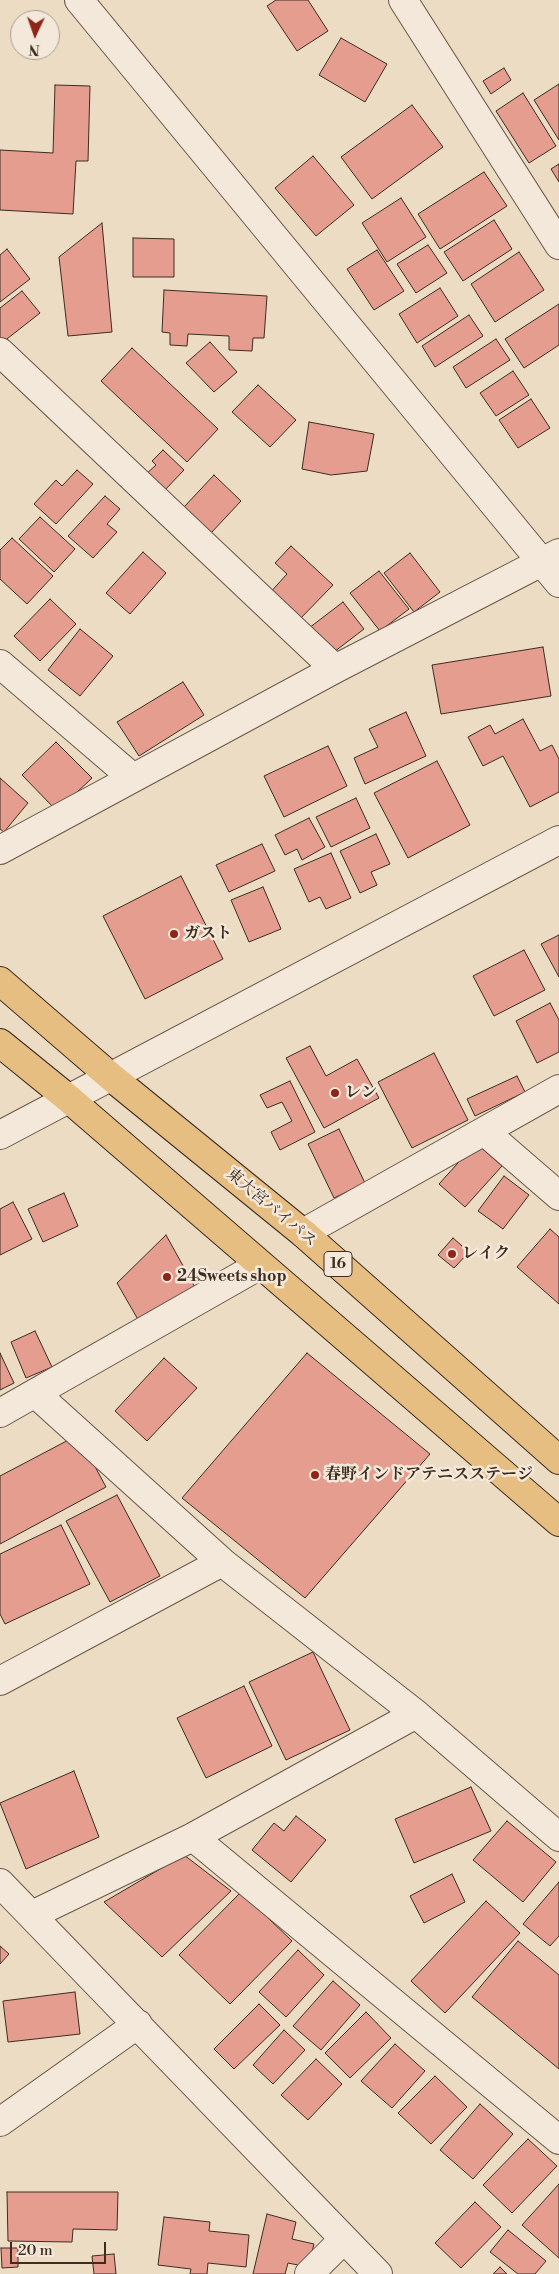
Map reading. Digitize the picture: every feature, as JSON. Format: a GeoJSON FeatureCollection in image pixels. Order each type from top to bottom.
{"type":"FeatureCollection","features":[{"type":"Feature","properties":{"kind":"highway","name":"東大宮バイパス"},"geometry":{"type":"LineString","coordinates":[[0,981],[110,1076],[303,1233],[559,1460]]}},
{"type":"Feature","properties":{"kind":"highway"},"geometry":{"type":"LineString","coordinates":[[0,1043],[69,1099],[559,1522]]}},
{"type":"Feature","properties":{"kind":"street"},"geometry":{"type":"LineString","coordinates":[[79,0],[550,558],[559,583]]}},
{"type":"Feature","properties":{"kind":"street"},"geometry":{"type":"LineString","coordinates":[[404,0],[559,245]]}},
{"type":"Feature","properties":{"kind":"street"},"geometry":{"type":"LineString","coordinates":[[0,352],[334,669]]}},
{"type":"Feature","properties":{"kind":"street"},"geometry":{"type":"LineString","coordinates":[[0,850],[334,669],[550,558]]}},
{"type":"Feature","properties":{"kind":"street"},"geometry":{"type":"LineString","coordinates":[[0,664],[133,778]]}},
{"type":"Feature","properties":{"kind":"street"},"geometry":{"type":"LineString","coordinates":[[0,1134],[559,840]]}},
{"type":"Feature","properties":{"kind":"street"},"geometry":{"type":"LineString","coordinates":[[303,1233],[559,1090]]}},
{"type":"Feature","properties":{"kind":"street"},"geometry":{"type":"LineString","coordinates":[[485,1132],[559,1196]]}},
{"type":"Feature","properties":{"kind":"street"},"geometry":{"type":"LineString","coordinates":[[0,1413],[260,1265]]}},
{"type":"Feature","properties":{"kind":"street"},"geometry":{"type":"LineString","coordinates":[[36,1394],[222,1562],[416,1714],[559,1837]]}},
{"type":"Feature","properties":{"kind":"street"},"geometry":{"type":"LineString","coordinates":[[0,1681],[222,1562]]}},
{"type":"Feature","properties":{"kind":"street"},"geometry":{"type":"LineString","coordinates":[[32,1915],[192,1837],[416,1714]]}},
{"type":"Feature","properties":{"kind":"street"},"geometry":{"type":"LineString","coordinates":[[192,1837],[559,2140]]}},
{"type":"Feature","properties":{"kind":"street"},"geometry":{"type":"LineString","coordinates":[[0,1883],[138,2024],[343,2240],[378,2274]]}},
{"type":"Feature","properties":{"kind":"street"},"geometry":{"type":"LineString","coordinates":[[0,2122],[138,2024]]}},
{"type":"Feature","properties":{"kind":"street"},"geometry":{"type":"LineString","coordinates":[[310,2274],[343,2240]]}},
{"type":"Feature","properties":{"kind":"building"},"geometry":{"type":"Polygon","coordinates":[[[276,0],[308,0],[328,31],[297,51],[267,6],[276,0]]]}},
{"type":"Feature","properties":{"kind":"building"},"geometry":{"type":"Polygon","coordinates":[[[341,38],[387,64],[365,102],[319,75],[341,38]]]}},
{"type":"Feature","properties":{"kind":"building"},"geometry":{"type":"Polygon","coordinates":[[[504,68],[511,80],[491,94],[483,81],[504,68]]]}},
{"type":"Feature","properties":{"kind":"building"},"geometry":{"type":"Polygon","coordinates":[[[559,84],[559,140],[534,100],[559,84]]]}},
{"type":"Feature","properties":{"kind":"building"},"geometry":{"type":"Polygon","coordinates":[[[55,85],[90,86],[88,161],[76,161],[73,214],[0,210],[0,150],[53,153],[55,85]]]}},
{"type":"Feature","properties":{"kind":"building"},"geometry":{"type":"Polygon","coordinates":[[[523,93],[556,146],[529,163],[496,111],[523,93]]]}},
{"type":"Feature","properties":{"kind":"building"},"geometry":{"type":"Polygon","coordinates":[[[412,105],[443,147],[372,199],[341,157],[412,105]]]}},
{"type":"Feature","properties":{"kind":"building"},"geometry":{"type":"Polygon","coordinates":[[[313,156],[354,205],[316,236],[275,188],[313,156]]]}},
{"type":"Feature","properties":{"kind":"building"},"geometry":{"type":"Polygon","coordinates":[[[559,164],[559,182],[551,169],[559,164]]]}},
{"type":"Feature","properties":{"kind":"building"},"geometry":{"type":"Polygon","coordinates":[[[484,172],[507,206],[440,249],[418,214],[484,172]]]}},
{"type":"Feature","properties":{"kind":"building"},"geometry":{"type":"Polygon","coordinates":[[[401,198],[426,237],[387,262],[362,223],[401,198]]]}},
{"type":"Feature","properties":{"kind":"building"},"geometry":{"type":"Polygon","coordinates":[[[494,220],[512,249],[463,281],[444,252],[494,220]]]}},
{"type":"Feature","properties":{"kind":"building"},"geometry":{"type":"Polygon","coordinates":[[[102,223],[112,332],[68,336],[59,257],[102,223]]]}},
{"type":"Feature","properties":{"kind":"building"},"geometry":{"type":"Polygon","coordinates":[[[133,238],[174,239],[174,277],[133,277],[133,238]]]}},
{"type":"Feature","properties":{"kind":"building"},"geometry":{"type":"Polygon","coordinates":[[[428,245],[447,273],[416,293],[397,264],[428,245]]]}},
{"type":"Feature","properties":{"kind":"building"},"geometry":{"type":"Polygon","coordinates":[[[7,249],[30,279],[0,302],[0,255],[7,249]]]}},
{"type":"Feature","properties":{"kind":"building"},"geometry":{"type":"Polygon","coordinates":[[[377,250],[404,291],[374,310],[347,269],[377,250]]]}},
{"type":"Feature","properties":{"kind":"building"},"geometry":{"type":"Polygon","coordinates":[[[519,252],[544,290],[495,322],[471,284],[519,252]]]}},
{"type":"Feature","properties":{"kind":"building"},"geometry":{"type":"Polygon","coordinates":[[[440,288],[458,316],[417,343],[399,314],[440,288]]]}},
{"type":"Feature","properties":{"kind":"building"},"geometry":{"type":"Polygon","coordinates":[[[164,290],[267,296],[264,338],[253,338],[252,351],[229,350],[229,336],[188,334],[187,346],[170,345],[170,333],[162,332],[164,290]]]}},
{"type":"Feature","properties":{"kind":"building"},"geometry":{"type":"Polygon","coordinates":[[[22,291],[40,313],[3,342],[0,337],[0,308],[22,291]]]}},
{"type":"Feature","properties":{"kind":"building"},"geometry":{"type":"Polygon","coordinates":[[[559,304],[559,345],[524,368],[505,339],[559,304]]]}},
{"type":"Feature","properties":{"kind":"building"},"geometry":{"type":"Polygon","coordinates":[[[469,315],[483,336],[435,367],[422,346],[469,315]]]}},
{"type":"Feature","properties":{"kind":"building"},"geometry":{"type":"Polygon","coordinates":[[[496,339],[510,360],[466,388],[453,367],[496,339]]]}},
{"type":"Feature","properties":{"kind":"building"},"geometry":{"type":"Polygon","coordinates":[[[210,342],[237,372],[214,392],[186,363],[210,342]]]}},
{"type":"Feature","properties":{"kind":"building"},"geometry":{"type":"Polygon","coordinates":[[[132,348],[218,429],[187,462],[101,381],[132,348]]]}},
{"type":"Feature","properties":{"kind":"building"},"geometry":{"type":"Polygon","coordinates":[[[513,371],[529,395],[496,416],[480,393],[513,371]]]}},
{"type":"Feature","properties":{"kind":"building"},"geometry":{"type":"Polygon","coordinates":[[[258,385],[296,420],[270,447],[232,412],[258,385]]]}},
{"type":"Feature","properties":{"kind":"building"},"geometry":{"type":"Polygon","coordinates":[[[531,399],[550,428],[518,448],[499,420],[531,399]]]}},
{"type":"Feature","properties":{"kind":"building"},"geometry":{"type":"Polygon","coordinates":[[[309,422],[374,434],[367,471],[331,475],[302,469],[309,422]]]}},
{"type":"Feature","properties":{"kind":"building"},"geometry":{"type":"Polygon","coordinates":[[[163,450],[184,470],[163,492],[145,475],[156,465],[152,461],[163,450]]]}},
{"type":"Feature","properties":{"kind":"building"},"geometry":{"type":"Polygon","coordinates":[[[77,470],[93,484],[56,524],[34,504],[56,480],[62,486],[77,470]]]}},
{"type":"Feature","properties":{"kind":"building"},"geometry":{"type":"Polygon","coordinates":[[[214,475],[241,501],[211,533],[184,507],[214,475]]]}},
{"type":"Feature","properties":{"kind":"building"},"geometry":{"type":"Polygon","coordinates":[[[105,496],[120,509],[107,524],[117,532],[93,558],[68,536],[105,496]]]}},
{"type":"Feature","properties":{"kind":"building"},"geometry":{"type":"Polygon","coordinates":[[[40,517],[75,549],[54,572],[19,539],[40,517]]]}},
{"type":"Feature","properties":{"kind":"building"},"geometry":{"type":"Polygon","coordinates":[[[12,538],[53,576],[27,604],[0,579],[0,550],[12,538]]]}},
{"type":"Feature","properties":{"kind":"building"},"geometry":{"type":"Polygon","coordinates":[[[291,546],[333,585],[296,623],[267,596],[287,574],[275,563],[291,546]]]}},
{"type":"Feature","properties":{"kind":"building"},"geometry":{"type":"Polygon","coordinates":[[[143,552],[166,573],[130,614],[106,593],[143,552]]]}},
{"type":"Feature","properties":{"kind":"building"},"geometry":{"type":"Polygon","coordinates":[[[410,553],[440,592],[414,612],[384,573],[410,553]]]}},
{"type":"Feature","properties":{"kind":"building"},"geometry":{"type":"Polygon","coordinates":[[[379,571],[409,609],[380,631],[350,593],[379,571]]]}},
{"type":"Feature","properties":{"kind":"building"},"geometry":{"type":"Polygon","coordinates":[[[50,599],[76,624],[40,661],[14,636],[50,599]]]}},
{"type":"Feature","properties":{"kind":"building"},"geometry":{"type":"Polygon","coordinates":[[[343,602],[364,629],[330,655],[309,628],[343,602]]]}},
{"type":"Feature","properties":{"kind":"building"},"geometry":{"type":"Polygon","coordinates":[[[80,629],[113,656],[80,696],[48,670],[80,629]]]}},
{"type":"Feature","properties":{"kind":"building"},"geometry":{"type":"Polygon","coordinates":[[[543,647],[551,696],[441,714],[432,665],[543,647]]]}},
{"type":"Feature","properties":{"kind":"building"},"geometry":{"type":"Polygon","coordinates":[[[183,682],[204,715],[139,756],[117,722],[183,682]]]}},
{"type":"Feature","properties":{"kind":"building"},"geometry":{"type":"Polygon","coordinates":[[[406,712],[426,756],[365,784],[354,758],[378,747],[369,729],[406,712]]]}},
{"type":"Feature","properties":{"kind":"building"},"geometry":{"type":"Polygon","coordinates":[[[523,719],[540,751],[552,745],[559,759],[559,792],[530,807],[503,756],[483,766],[468,737],[490,725],[495,734],[523,719]]]}},
{"type":"Feature","properties":{"kind":"building"},"geometry":{"type":"Polygon","coordinates":[[[56,742],[92,778],[57,811],[22,775],[56,742]]]}},
{"type":"Feature","properties":{"kind":"building"},"geometry":{"type":"Polygon","coordinates":[[[328,746],[347,786],[284,817],[264,776],[328,746]]]}},
{"type":"Feature","properties":{"kind":"building"},"geometry":{"type":"Polygon","coordinates":[[[437,761],[470,825],[408,858],[374,793],[437,761]]]}},
{"type":"Feature","properties":{"kind":"building"},"geometry":{"type":"Polygon","coordinates":[[[0,778],[28,803],[4,832],[0,829],[0,778]]]}},
{"type":"Feature","properties":{"kind":"building"},"geometry":{"type":"Polygon","coordinates":[[[356,798],[370,828],[331,847],[316,817],[356,798]]]}},
{"type":"Feature","properties":{"kind":"building"},"geometry":{"type":"Polygon","coordinates":[[[309,818],[325,847],[302,860],[297,849],[285,855],[275,835],[309,818]]]}},
{"type":"Feature","properties":{"kind":"building"},"geometry":{"type":"Polygon","coordinates":[[[376,834],[390,864],[371,872],[377,885],[360,893],[340,851],[376,834]]]}},
{"type":"Feature","properties":{"kind":"building"},"geometry":{"type":"Polygon","coordinates":[[[262,844],[275,871],[229,892],[216,865],[262,844]]]}},
{"type":"Feature","properties":{"kind":"building"},"geometry":{"type":"Polygon","coordinates":[[[331,853],[351,898],[326,909],[320,897],[309,902],[294,869],[331,853]]]}},
{"type":"Feature","properties":{"kind":"building"},"geometry":{"type":"Polygon","coordinates":[[[181,876],[223,959],[145,999],[103,916],[181,876]]]}},
{"type":"Feature","properties":{"kind":"building"},"geometry":{"type":"Polygon","coordinates":[[[263,887],[281,929],[249,942],[231,900],[263,887]]]}},
{"type":"Feature","properties":{"kind":"building"},"geometry":{"type":"Polygon","coordinates":[[[559,935],[559,977],[541,944],[559,935]]]}},
{"type":"Feature","properties":{"kind":"building"},"geometry":{"type":"Polygon","coordinates":[[[524,950],[545,990],[494,1016],[473,976],[524,950]]]}},
{"type":"Feature","properties":{"kind":"building"},"geometry":{"type":"Polygon","coordinates":[[[550,1003],[559,1020],[559,1052],[537,1063],[516,1021],[550,1003]]]}},
{"type":"Feature","properties":{"kind":"building"},"geometry":{"type":"Polygon","coordinates":[[[310,1046],[326,1076],[357,1059],[379,1098],[324,1128],[286,1058],[310,1046]]]}},
{"type":"Feature","properties":{"kind":"building"},"geometry":{"type":"Polygon","coordinates":[[[434,1053],[468,1120],[412,1148],[378,1082],[434,1053]]]}},
{"type":"Feature","properties":{"kind":"building"},"geometry":{"type":"Polygon","coordinates":[[[517,1076],[525,1092],[475,1116],[467,1099],[517,1076]]]}},
{"type":"Feature","properties":{"kind":"building"},"geometry":{"type":"Polygon","coordinates":[[[290,1081],[315,1132],[280,1150],[271,1132],[292,1121],[282,1102],[267,1108],[260,1095],[290,1081]]]}},
{"type":"Feature","properties":{"kind":"building"},"geometry":{"type":"Polygon","coordinates":[[[339,1129],[365,1183],[334,1198],[308,1144],[339,1129]]]}},
{"type":"Feature","properties":{"kind":"building"},"geometry":{"type":"Polygon","coordinates":[[[476,1143],[502,1166],[465,1207],[439,1184],[476,1143]]]}},
{"type":"Feature","properties":{"kind":"building"},"geometry":{"type":"Polygon","coordinates":[[[504,1176],[529,1195],[503,1229],[478,1211],[504,1176]]]}},
{"type":"Feature","properties":{"kind":"building"},"geometry":{"type":"Polygon","coordinates":[[[64,1193],[78,1226],[43,1242],[28,1209],[64,1193]]]}},
{"type":"Feature","properties":{"kind":"building"},"geometry":{"type":"Polygon","coordinates":[[[13,1202],[32,1239],[0,1255],[0,1209],[13,1202]]]}},
{"type":"Feature","properties":{"kind":"building"},"geometry":{"type":"Polygon","coordinates":[[[550,1229],[559,1237],[559,1304],[517,1267],[550,1229]]]}},
{"type":"Feature","properties":{"kind":"building"},"geometry":{"type":"Polygon","coordinates":[[[166,1235],[197,1291],[140,1323],[117,1283],[166,1235]]]}},
{"type":"Feature","properties":{"kind":"building"},"geometry":{"type":"Polygon","coordinates":[[[453,1238],[469,1252],[454,1268],[438,1255],[453,1238]]]}},
{"type":"Feature","properties":{"kind":"building"},"geometry":{"type":"Polygon","coordinates":[[[35,1331],[52,1367],[26,1378],[11,1342],[35,1331]]]}},
{"type":"Feature","properties":{"kind":"building"},"geometry":{"type":"Polygon","coordinates":[[[0,1353],[14,1383],[0,1390],[0,1353]]]}},
{"type":"Feature","properties":{"kind":"building"},"geometry":{"type":"Polygon","coordinates":[[[307,1353],[430,1454],[305,1598],[182,1498],[307,1353]]]}},
{"type":"Feature","properties":{"kind":"building"},"geometry":{"type":"Polygon","coordinates":[[[164,1358],[197,1388],[147,1441],[115,1411],[164,1358]]]}},
{"type":"Feature","properties":{"kind":"building"},"geometry":{"type":"Polygon","coordinates":[[[78,1435],[106,1487],[0,1544],[0,1476],[78,1435]]]}},
{"type":"Feature","properties":{"kind":"building"},"geometry":{"type":"Polygon","coordinates":[[[117,1495],[160,1576],[110,1602],[66,1521],[117,1495]]]}},
{"type":"Feature","properties":{"kind":"building"},"geometry":{"type":"Polygon","coordinates":[[[61,1525],[90,1584],[5,1624],[0,1614],[0,1554],[61,1525]]]}},
{"type":"Feature","properties":{"kind":"building"},"geometry":{"type":"Polygon","coordinates":[[[313,1652],[350,1730],[286,1760],[249,1682],[313,1652]]]}},
{"type":"Feature","properties":{"kind":"building"},"geometry":{"type":"Polygon","coordinates":[[[244,1686],[272,1746],[206,1778],[177,1718],[244,1686]]]}},
{"type":"Feature","properties":{"kind":"building"},"geometry":{"type":"Polygon","coordinates":[[[74,1771],[99,1837],[26,1869],[0,1803],[74,1771]]]}},
{"type":"Feature","properties":{"kind":"building"},"geometry":{"type":"Polygon","coordinates":[[[471,1787],[491,1831],[414,1863],[395,1819],[471,1787]]]}},
{"type":"Feature","properties":{"kind":"building"},"geometry":{"type":"Polygon","coordinates":[[[296,1816],[326,1840],[291,1882],[252,1850],[274,1823],[284,1831],[296,1816]]]}},
{"type":"Feature","properties":{"kind":"building"},"geometry":{"type":"Polygon","coordinates":[[[507,1821],[556,1862],[523,1902],[473,1860],[507,1821]]]}},
{"type":"Feature","properties":{"kind":"building"},"geometry":{"type":"Polygon","coordinates":[[[184,1855],[231,1891],[162,1957],[104,1902],[184,1855]]]}},
{"type":"Feature","properties":{"kind":"building"},"geometry":{"type":"Polygon","coordinates":[[[452,1874],[465,1902],[424,1923],[410,1896],[452,1874]]]}},
{"type":"Feature","properties":{"kind":"building"},"geometry":{"type":"Polygon","coordinates":[[[559,1882],[559,1936],[550,1946],[523,1924],[559,1882]]]}},
{"type":"Feature","properties":{"kind":"building"},"geometry":{"type":"Polygon","coordinates":[[[241,1892],[292,1941],[230,2004],[179,1955],[241,1892]]]}},
{"type":"Feature","properties":{"kind":"building"},"geometry":{"type":"Polygon","coordinates":[[[486,1901],[520,1933],[445,2013],[411,1981],[486,1901]]]}},
{"type":"Feature","properties":{"kind":"building"},"geometry":{"type":"Polygon","coordinates":[[[518,1941],[559,1975],[559,2069],[472,1997],[518,1941]]]}},
{"type":"Feature","properties":{"kind":"building"},"geometry":{"type":"Polygon","coordinates":[[[0,1946],[9,1954],[0,1964],[0,1946]]]}},
{"type":"Feature","properties":{"kind":"building"},"geometry":{"type":"Polygon","coordinates":[[[298,1950],[324,1975],[286,2017],[259,1992],[298,1950]]]}},
{"type":"Feature","properties":{"kind":"building"},"geometry":{"type":"Polygon","coordinates":[[[333,1981],[360,2005],[321,2050],[293,2026],[333,1981]]]}},
{"type":"Feature","properties":{"kind":"building"},"geometry":{"type":"Polygon","coordinates":[[[75,1992],[80,2034],[8,2042],[3,2001],[75,1992]]]}},
{"type":"Feature","properties":{"kind":"building"},"geometry":{"type":"Polygon","coordinates":[[[259,2004],[280,2025],[234,2069],[214,2049],[259,2004]]]}},
{"type":"Feature","properties":{"kind":"building"},"geometry":{"type":"Polygon","coordinates":[[[366,2012],[391,2038],[350,2078],[325,2053],[366,2012]]]}},
{"type":"Feature","properties":{"kind":"building"},"geometry":{"type":"Polygon","coordinates":[[[284,2030],[305,2050],[273,2084],[253,2065],[284,2030]]]}},
{"type":"Feature","properties":{"kind":"building"},"geometry":{"type":"Polygon","coordinates":[[[395,2044],[425,2071],[392,2108],[361,2081],[395,2044]]]}},
{"type":"Feature","properties":{"kind":"building"},"geometry":{"type":"Polygon","coordinates":[[[316,2059],[342,2084],[308,2120],[281,2095],[316,2059]]]}},
{"type":"Feature","properties":{"kind":"building"},"geometry":{"type":"Polygon","coordinates":[[[435,2076],[467,2107],[431,2144],[398,2113],[435,2076]]]}},
{"type":"Feature","properties":{"kind":"building"},"geometry":{"type":"Polygon","coordinates":[[[480,2104],[513,2134],[473,2179],[440,2150],[480,2104]]]}},
{"type":"Feature","properties":{"kind":"building"},"geometry":{"type":"Polygon","coordinates":[[[528,2139],[557,2166],[512,2213],[483,2185],[528,2139]]]}},
{"type":"Feature","properties":{"kind":"building"},"geometry":{"type":"Polygon","coordinates":[[[559,2184],[559,2258],[522,2225],[559,2184]]]}},
{"type":"Feature","properties":{"kind":"building"},"geometry":{"type":"Polygon","coordinates":[[[7,2192],[118,2192],[117,2230],[73,2229],[72,2242],[8,2241],[7,2192]]]}},
{"type":"Feature","properties":{"kind":"building"},"geometry":{"type":"Polygon","coordinates":[[[475,2202],[501,2227],[461,2268],[435,2243],[475,2202]]]}},
{"type":"Feature","properties":{"kind":"building"},"geometry":{"type":"Polygon","coordinates":[[[267,2214],[296,2222],[292,2239],[314,2244],[308,2267],[288,2263],[285,2274],[253,2274],[267,2214]]]}},
{"type":"Feature","properties":{"kind":"building"},"geometry":{"type":"Polygon","coordinates":[[[164,2217],[210,2222],[209,2231],[249,2235],[246,2267],[208,2263],[207,2274],[190,2274],[191,2269],[158,2265],[164,2217]]]}},
{"type":"Feature","properties":{"kind":"building"},"geometry":{"type":"Polygon","coordinates":[[[508,2230],[546,2261],[535,2274],[518,2274],[490,2252],[508,2230]]]}},
{"type":"Feature","properties":{"kind":"building"},"geometry":{"type":"Polygon","coordinates":[[[1,2248],[18,2248],[18,2267],[2,2268],[1,2248]]]}},
{"type":"Feature","properties":{"kind":"building"},"geometry":{"type":"Polygon","coordinates":[[[114,2254],[116,2274],[94,2274],[92,2256],[114,2254]]]}},
{"type":"Feature","properties":{"kind":"building"},"geometry":{"type":"Polygon","coordinates":[[[500,2267],[507,2274],[493,2274],[500,2267]]]}},
{"type":"Feature","properties":{"kind":"place","name":"ガスト"},"geometry":{"type":"Point","coordinates":[174,934]}},
{"type":"Feature","properties":{"kind":"place","name":"レン"},"geometry":{"type":"Point","coordinates":[335,1093]}},
{"type":"Feature","properties":{"kind":"place","name":"レイク"},"geometry":{"type":"Point","coordinates":[452,1254]}},
{"type":"Feature","properties":{"kind":"place","name":"24Sweets shop"},"geometry":{"type":"Point","coordinates":[167,1277]}},
{"type":"Feature","properties":{"kind":"place","name":"春野インドアテニスステージ"},"geometry":{"type":"Point","coordinates":[315,1475]}}]}
